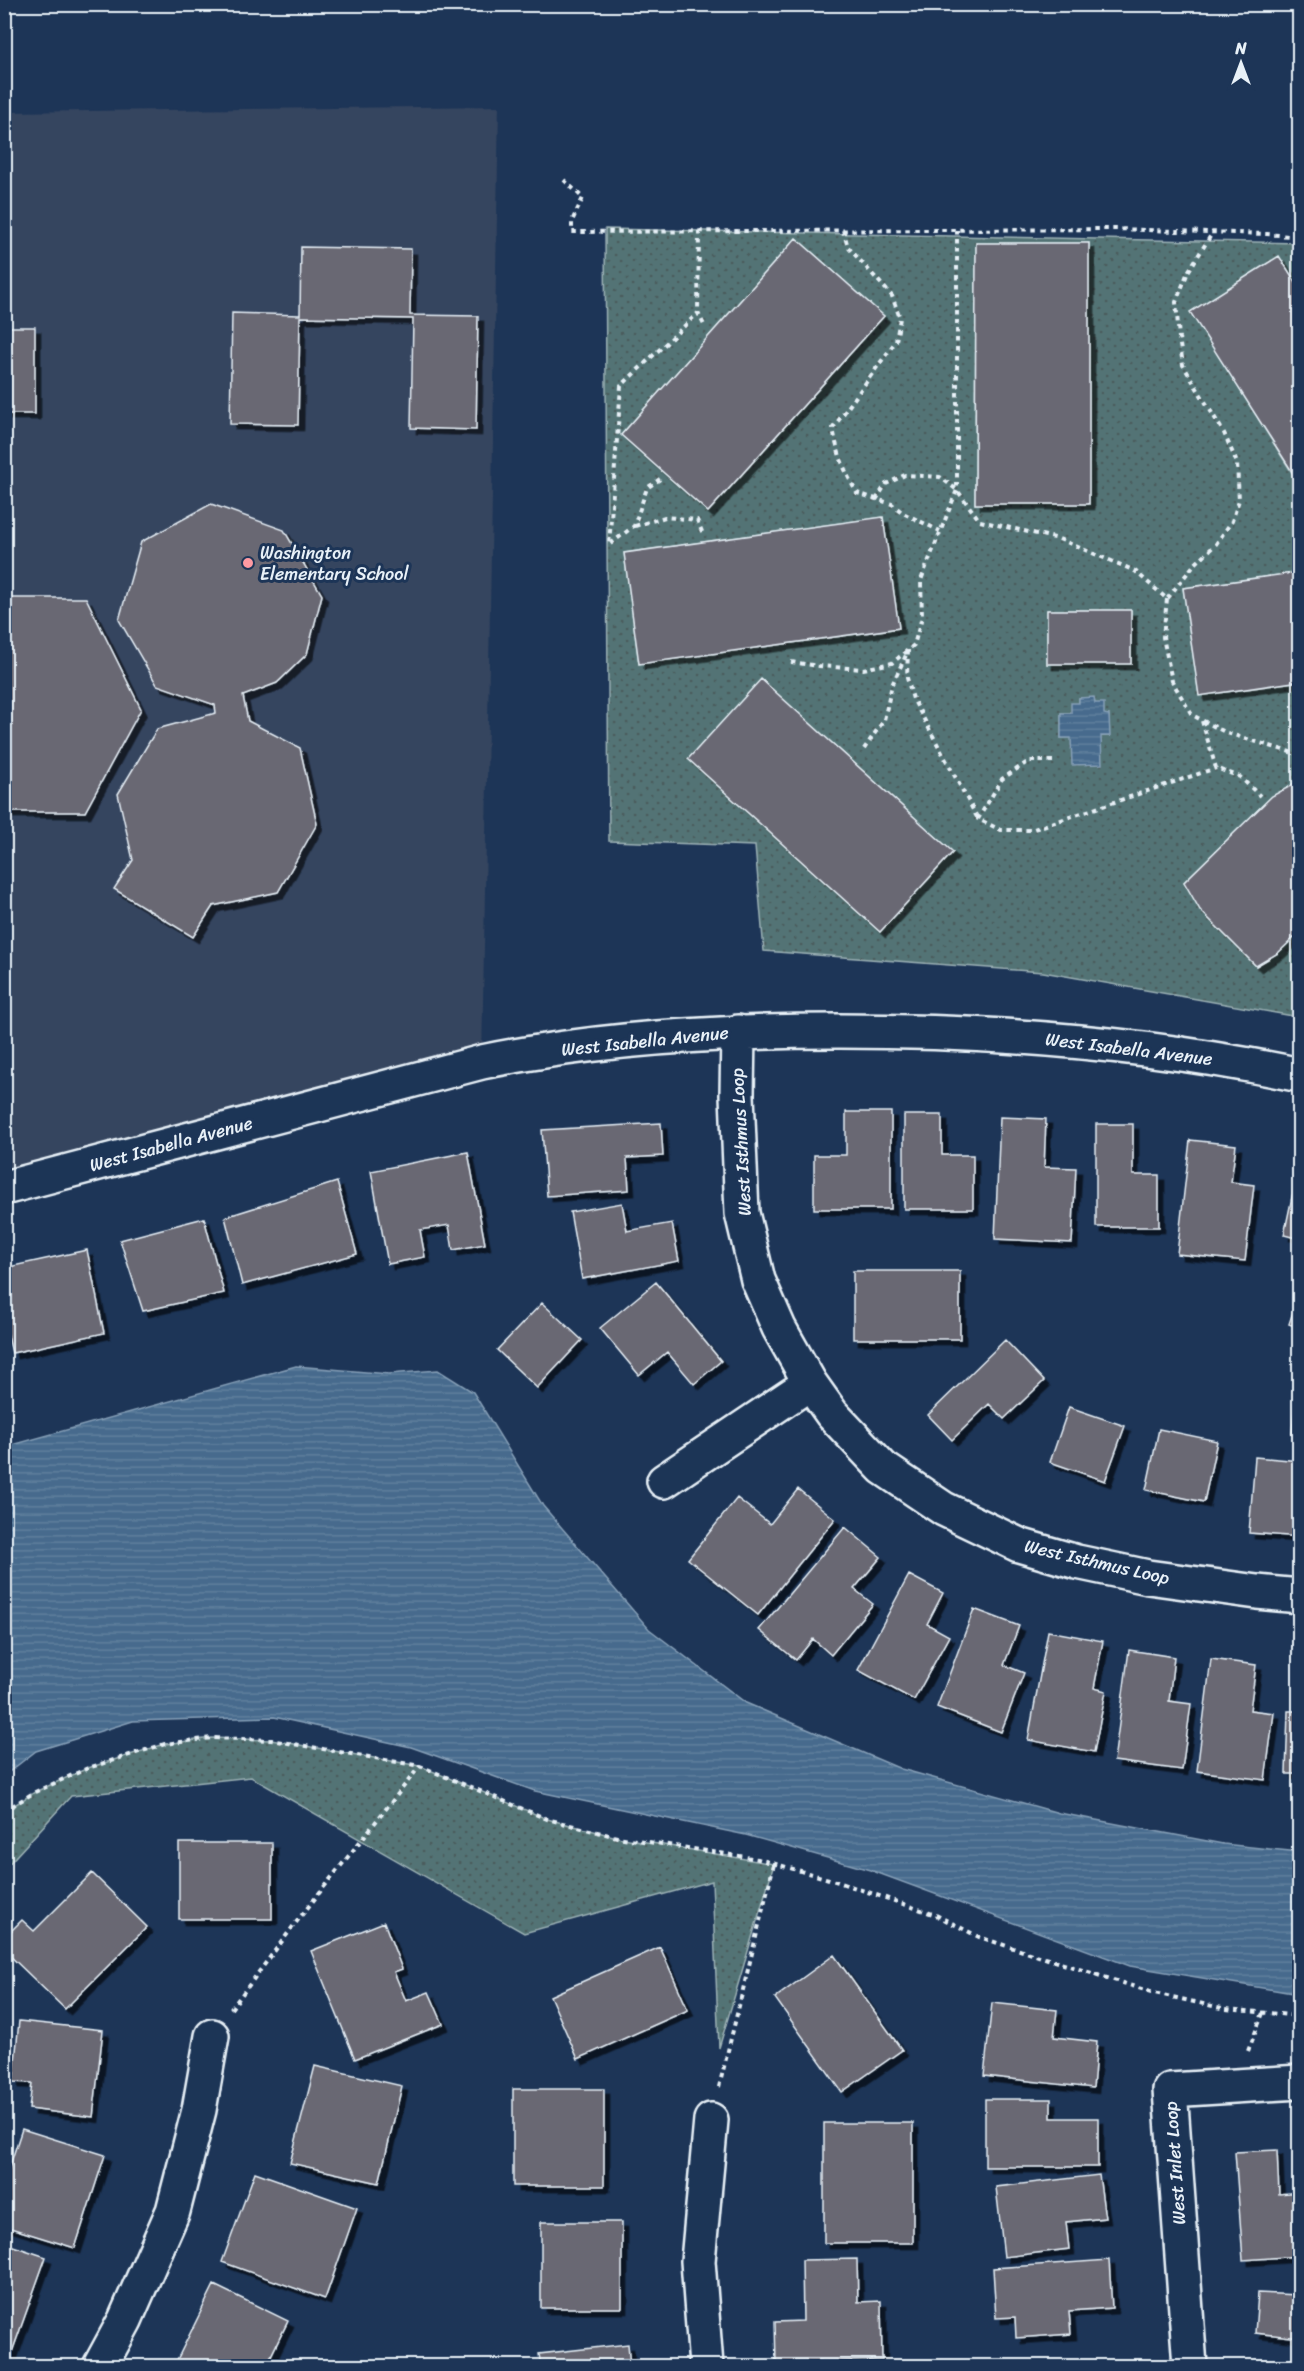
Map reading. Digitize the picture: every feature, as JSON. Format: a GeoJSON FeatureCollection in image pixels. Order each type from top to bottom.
{"type":"FeatureCollection","features":[{"type":"Feature","properties":{"kind":"street","name":"West Isabella Avenue"},"geometry":{"type":"LineString","coordinates":[[4,1188],[493,1060],[528,1053],[738,1032],[915,1031],[1039,1037],[1172,1053],[1299,1076]]}},
{"type":"Feature","properties":{"kind":"street","name":"West Isthmus Loop"},"geometry":{"type":"LineString","coordinates":[[738,1032],[737,1095],[742,1213],[758,1280],[779,1328],[810,1383],[832,1414],[883,1468],[944,1509],[1019,1545],[1077,1562],[1148,1577],[1299,1596]]}},
{"type":"Feature","properties":{"kind":"street"},"geometry":{"type":"LineString","coordinates":[[664,1481],[810,1383]]}},
{"type":"Feature","properties":{"kind":"street"},"geometry":{"type":"LineString","coordinates":[[100,2367],[125,2320],[173,2211],[199,2110],[212,2036]]}},
{"type":"Feature","properties":{"kind":"street","name":"West Inlet Loop"},"geometry":{"type":"LineString","coordinates":[[1190,2367],[1170,2090],[1299,2082]]}},
{"type":"Feature","properties":{"kind":"street"},"geometry":{"type":"LineString","coordinates":[[706,2367],[698,2261],[711,2120]]}},
{"type":"Feature","properties":{"kind":"path"},"geometry":{"type":"LineString","coordinates":[[564,180],[583,198],[572,221],[572,232],[1117,229],[1299,237]]}},
{"type":"Feature","properties":{"kind":"path"},"geometry":{"type":"LineString","coordinates":[[843,230],[848,247],[892,296],[900,318],[896,341],[833,429],[835,443],[845,472],[857,493],[892,504],[903,513],[940,531]]}},
{"type":"Feature","properties":{"kind":"path"},"geometry":{"type":"LineString","coordinates":[[791,662],[863,669],[892,663],[914,645],[922,616],[921,580],[957,490],[957,230]]}},
{"type":"Feature","properties":{"kind":"path"},"geometry":{"type":"LineString","coordinates":[[699,231],[698,313],[705,327]]}},
{"type":"Feature","properties":{"kind":"path"},"geometry":{"type":"LineString","coordinates":[[1213,232],[1188,272],[1176,302],[1179,338],[1183,365],[1224,433],[1237,463],[1239,500],[1232,521],[1216,544],[1167,599],[1163,637],[1172,681],[1192,714],[1227,733],[1299,755]]}},
{"type":"Feature","properties":{"kind":"path"},"geometry":{"type":"LineString","coordinates":[[698,313],[621,386],[609,546],[634,526],[665,517],[697,520],[703,534]]}},
{"type":"Feature","properties":{"kind":"path"},"geometry":{"type":"LineString","coordinates":[[876,500],[886,484],[905,475],[940,477],[957,490],[980,521],[1059,539],[1081,548],[1135,571],[1167,599]]}},
{"type":"Feature","properties":{"kind":"path"},"geometry":{"type":"LineString","coordinates":[[634,526],[647,488],[660,479]]}},
{"type":"Feature","properties":{"kind":"path"},"geometry":{"type":"LineString","coordinates":[[864,749],[884,720],[892,685],[908,650]]}},
{"type":"Feature","properties":{"kind":"path"},"geometry":{"type":"LineString","coordinates":[[908,650],[907,678],[913,699],[978,819],[1001,830],[1031,830],[1216,768],[1240,777],[1260,796]]}},
{"type":"Feature","properties":{"kind":"path"},"geometry":{"type":"LineString","coordinates":[[1202,720],[1216,768]]}},
{"type":"Feature","properties":{"kind":"path"},"geometry":{"type":"LineString","coordinates":[[978,819],[1002,779],[1029,761],[1053,761]]}},
{"type":"Feature","properties":{"kind":"path"},"geometry":{"type":"LineString","coordinates":[[4,1811],[35,1792],[88,1768],[165,1744],[212,1738],[271,1740],[420,1766],[547,1819],[617,1837],[774,1864],[829,1879],[936,1915],[979,1937],[1154,1993],[1226,2009],[1299,2016]]}},
{"type":"Feature","properties":{"kind":"path"},"geometry":{"type":"LineString","coordinates":[[212,2036],[301,1916],[420,1766]]}},
{"type":"Feature","properties":{"kind":"path"},"geometry":{"type":"LineString","coordinates":[[711,2120],[774,1864]]}},
{"type":"Feature","properties":{"kind":"shaded area","name":"Washington Elementary School"},"geometry":{"type":"Polygon","coordinates":[[[499,106],[482,1062],[5,1188],[5,112],[499,106]]]}},
{"type":"Feature","properties":{"kind":"shaded area"},"geometry":{"type":"Polygon","coordinates":[[[1094,697],[1095,703],[1104,703],[1104,714],[1109,715],[1110,736],[1101,736],[1102,764],[1072,765],[1071,738],[1061,738],[1061,713],[1071,713],[1071,703],[1079,703],[1079,698],[1094,697]]]}},
{"type":"Feature","properties":{"kind":"shaded area"},"geometry":{"type":"Polygon","coordinates":[[[296,1366],[389,1374],[438,1370],[473,1392],[543,1506],[649,1629],[746,1703],[901,1769],[1059,1813],[1223,1844],[1299,1852],[1299,1994],[1130,1966],[870,1870],[746,1835],[535,1791],[411,1747],[274,1717],[133,1721],[36,1751],[5,1775],[5,1447],[296,1366]]]}},
{"type":"Feature","properties":{"kind":"green space"},"geometry":{"type":"Polygon","coordinates":[[[605,229],[1299,243],[1299,289],[1191,312],[1299,484],[1299,572],[1183,589],[1199,695],[1299,681],[1299,777],[1291,786],[1272,796],[1184,882],[1256,966],[1278,953],[1299,932],[1299,1017],[1043,972],[764,951],[755,846],[609,841],[605,229]],[[796,238],[621,435],[709,512],[884,316],[796,238]],[[976,243],[975,504],[1089,504],[1089,243],[976,243]],[[883,517],[624,553],[639,664],[898,628],[883,517]],[[1047,610],[1047,664],[1131,663],[1131,610],[1047,610]],[[761,679],[880,932],[953,852],[761,679]],[[1079,698],[1079,703],[1071,713],[1061,713],[1061,738],[1109,736],[1109,715],[1104,715],[1094,703],[1094,698],[1079,698]]]}},
{"type":"Feature","properties":{"kind":"green space"},"geometry":{"type":"Polygon","coordinates":[[[212,1738],[271,1740],[420,1766],[547,1819],[617,1837],[774,1864],[719,2048],[712,1881],[524,1933],[251,1777],[71,1796],[5,1868],[5,1811],[35,1792],[88,1768],[165,1744],[212,1738]]]}},
{"type":"Feature","properties":{"kind":"building"},"geometry":{"type":"Polygon","coordinates":[[[796,238],[884,316],[708,512],[621,435],[796,238]]]}},
{"type":"Feature","properties":{"kind":"building"},"geometry":{"type":"Polygon","coordinates":[[[976,243],[1089,243],[1089,504],[975,504],[976,243]]]}},
{"type":"Feature","properties":{"kind":"building"},"geometry":{"type":"Polygon","coordinates":[[[301,247],[411,249],[410,315],[478,316],[476,430],[411,428],[413,319],[300,317],[298,425],[230,424],[232,313],[300,315],[301,247]]]}},
{"type":"Feature","properties":{"kind":"building"},"geometry":{"type":"Polygon","coordinates":[[[1279,256],[1300,289],[1300,484],[1190,312],[1279,256]]]}},
{"type":"Feature","properties":{"kind":"building"},"geometry":{"type":"Polygon","coordinates":[[[4,327],[35,327],[35,414],[4,414],[4,327]]]}},
{"type":"Feature","properties":{"kind":"building"},"geometry":{"type":"Polygon","coordinates":[[[211,504],[284,530],[322,595],[307,654],[277,683],[243,696],[248,721],[300,748],[317,824],[278,892],[213,906],[193,937],[114,889],[133,860],[118,794],[157,729],[216,713],[215,705],[157,685],[119,620],[141,542],[211,504]]]}},
{"type":"Feature","properties":{"kind":"building"},"geometry":{"type":"Polygon","coordinates":[[[883,517],[899,628],[639,664],[624,553],[883,517]]]}},
{"type":"Feature","properties":{"kind":"building"},"geometry":{"type":"Polygon","coordinates":[[[1300,572],[1300,681],[1199,696],[1183,588],[1300,572]]]}},
{"type":"Feature","properties":{"kind":"building"},"geometry":{"type":"Polygon","coordinates":[[[8,598],[86,598],[141,709],[85,812],[4,812],[4,604],[8,598]]]}},
{"type":"Feature","properties":{"kind":"building"},"geometry":{"type":"Polygon","coordinates":[[[1047,610],[1131,610],[1131,664],[1047,664],[1047,610]]]}},
{"type":"Feature","properties":{"kind":"building"},"geometry":{"type":"Polygon","coordinates":[[[761,679],[953,852],[880,932],[688,759],[761,679]]]}},
{"type":"Feature","properties":{"kind":"building"},"geometry":{"type":"Polygon","coordinates":[[[1300,777],[1300,932],[1278,953],[1256,966],[1200,910],[1184,882],[1272,796],[1291,786],[1300,777]]]}},
{"type":"Feature","properties":{"kind":"building"},"geometry":{"type":"Polygon","coordinates":[[[846,1112],[891,1112],[891,1209],[814,1209],[814,1155],[846,1155],[846,1112]]]}},
{"type":"Feature","properties":{"kind":"building"},"geometry":{"type":"Polygon","coordinates":[[[904,1115],[942,1115],[942,1155],[973,1155],[973,1209],[904,1209],[904,1115]]]}},
{"type":"Feature","properties":{"kind":"building"},"geometry":{"type":"Polygon","coordinates":[[[1000,1117],[1046,1119],[1044,1167],[1076,1168],[1072,1243],[995,1239],[1000,1117]]]}},
{"type":"Feature","properties":{"kind":"building"},"geometry":{"type":"Polygon","coordinates":[[[661,1123],[663,1156],[627,1158],[629,1190],[547,1196],[542,1130],[661,1123]]]}},
{"type":"Feature","properties":{"kind":"building"},"geometry":{"type":"Polygon","coordinates":[[[1096,1124],[1133,1124],[1133,1175],[1159,1175],[1159,1227],[1096,1227],[1096,1124]]]}},
{"type":"Feature","properties":{"kind":"building"},"geometry":{"type":"Polygon","coordinates":[[[1190,1140],[1236,1145],[1231,1182],[1254,1185],[1245,1261],[1177,1254],[1190,1140]]]}},
{"type":"Feature","properties":{"kind":"building"},"geometry":{"type":"Polygon","coordinates":[[[468,1152],[485,1244],[453,1250],[449,1225],[420,1230],[425,1257],[388,1264],[371,1171],[468,1152]]]}},
{"type":"Feature","properties":{"kind":"building"},"geometry":{"type":"Polygon","coordinates":[[[1296,1178],[1300,1178],[1300,1239],[1284,1235],[1296,1178]]]}},
{"type":"Feature","properties":{"kind":"building"},"geometry":{"type":"Polygon","coordinates":[[[337,1182],[357,1254],[242,1285],[225,1217],[337,1182]]]}},
{"type":"Feature","properties":{"kind":"building"},"geometry":{"type":"Polygon","coordinates":[[[622,1203],[627,1231],[672,1223],[679,1261],[582,1279],[570,1212],[622,1203]]]}},
{"type":"Feature","properties":{"kind":"building"},"geometry":{"type":"Polygon","coordinates":[[[204,1218],[224,1293],[143,1311],[120,1240],[204,1218]]]}},
{"type":"Feature","properties":{"kind":"building"},"geometry":{"type":"Polygon","coordinates":[[[87,1250],[104,1333],[12,1353],[4,1319],[4,1268],[87,1250]]]}},
{"type":"Feature","properties":{"kind":"building"},"geometry":{"type":"Polygon","coordinates":[[[853,1271],[960,1271],[960,1339],[853,1339],[853,1271]]]}},
{"type":"Feature","properties":{"kind":"building"},"geometry":{"type":"Polygon","coordinates":[[[656,1282],[721,1361],[694,1384],[667,1352],[639,1375],[600,1328],[656,1282]]]}},
{"type":"Feature","properties":{"kind":"building"},"geometry":{"type":"Polygon","coordinates":[[[1300,1291],[1300,1328],[1289,1324],[1300,1291]]]}},
{"type":"Feature","properties":{"kind":"building"},"geometry":{"type":"Polygon","coordinates":[[[542,1303],[582,1340],[537,1388],[497,1350],[542,1303]]]}},
{"type":"Feature","properties":{"kind":"building"},"geometry":{"type":"Polygon","coordinates":[[[1005,1340],[1044,1381],[1004,1419],[989,1404],[952,1440],[928,1415],[1005,1340]]]}},
{"type":"Feature","properties":{"kind":"building"},"geometry":{"type":"Polygon","coordinates":[[[1297,1372],[1300,1372],[1300,1435],[1292,1434],[1297,1372]]]}},
{"type":"Feature","properties":{"kind":"building"},"geometry":{"type":"Polygon","coordinates":[[[1069,1407],[1125,1426],[1105,1481],[1050,1462],[1069,1407]]]}},
{"type":"Feature","properties":{"kind":"building"},"geometry":{"type":"Polygon","coordinates":[[[1159,1429],[1217,1441],[1204,1502],[1146,1490],[1159,1429]]]}},
{"type":"Feature","properties":{"kind":"building"},"geometry":{"type":"Polygon","coordinates":[[[1255,1457],[1300,1461],[1300,1537],[1249,1533],[1255,1457]]]}},
{"type":"Feature","properties":{"kind":"building"},"geometry":{"type":"Polygon","coordinates":[[[798,1489],[835,1519],[758,1615],[688,1559],[737,1498],[770,1524],[798,1489]]]}},
{"type":"Feature","properties":{"kind":"building"},"geometry":{"type":"Polygon","coordinates":[[[845,1527],[881,1557],[854,1589],[873,1604],[831,1655],[813,1639],[796,1660],[759,1630],[845,1527]]]}},
{"type":"Feature","properties":{"kind":"building"},"geometry":{"type":"Polygon","coordinates":[[[909,1575],[943,1593],[927,1624],[949,1636],[914,1700],[858,1670],[909,1575]]]}},
{"type":"Feature","properties":{"kind":"building"},"geometry":{"type":"Polygon","coordinates":[[[974,1609],[1019,1626],[1004,1665],[1024,1673],[1001,1732],[937,1707],[974,1609]]]}},
{"type":"Feature","properties":{"kind":"building"},"geometry":{"type":"Polygon","coordinates":[[[1048,1631],[1103,1641],[1094,1688],[1106,1691],[1094,1752],[1028,1740],[1048,1631]]]}},
{"type":"Feature","properties":{"kind":"building"},"geometry":{"type":"Polygon","coordinates":[[[1129,1650],[1174,1657],[1169,1701],[1191,1704],[1182,1770],[1114,1761],[1129,1650]]]}},
{"type":"Feature","properties":{"kind":"building"},"geometry":{"type":"Polygon","coordinates":[[[1211,1659],[1256,1665],[1250,1710],[1274,1713],[1265,1780],[1197,1771],[1211,1659]]]}},
{"type":"Feature","properties":{"kind":"building"},"geometry":{"type":"Polygon","coordinates":[[[1288,1711],[1300,1711],[1300,1774],[1286,1774],[1288,1711]]]}},
{"type":"Feature","properties":{"kind":"building"},"geometry":{"type":"Polygon","coordinates":[[[179,1843],[272,1843],[272,1919],[179,1919],[179,1843]]]}},
{"type":"Feature","properties":{"kind":"building"},"geometry":{"type":"Polygon","coordinates":[[[92,1873],[147,1927],[65,2009],[4,1950],[4,1938],[22,1920],[34,1931],[92,1873]]]}},
{"type":"Feature","properties":{"kind":"building"},"geometry":{"type":"Polygon","coordinates":[[[384,1922],[402,1969],[394,1972],[406,2001],[429,1992],[443,2024],[355,2059],[311,1951],[384,1922]]]}},
{"type":"Feature","properties":{"kind":"building"},"geometry":{"type":"Polygon","coordinates":[[[660,1947],[688,2010],[578,2059],[550,1996],[660,1947]]]}},
{"type":"Feature","properties":{"kind":"building"},"geometry":{"type":"Polygon","coordinates":[[[834,1955],[902,2050],[842,2092],[775,1998],[834,1955]]]}},
{"type":"Feature","properties":{"kind":"building"},"geometry":{"type":"Polygon","coordinates":[[[992,2003],[1057,2010],[1054,2037],[1097,2042],[1093,2088],[984,2076],[992,2003]]]}},
{"type":"Feature","properties":{"kind":"building"},"geometry":{"type":"Polygon","coordinates":[[[19,2021],[103,2030],[93,2117],[29,2109],[32,2083],[13,2082],[19,2021]]]}},
{"type":"Feature","properties":{"kind":"building"},"geometry":{"type":"Polygon","coordinates":[[[315,2066],[402,2086],[379,2183],[290,2163],[315,2066]]]}},
{"type":"Feature","properties":{"kind":"building"},"geometry":{"type":"Polygon","coordinates":[[[513,2089],[604,2089],[604,2186],[513,2186],[513,2089]]]}},
{"type":"Feature","properties":{"kind":"building"},"geometry":{"type":"Polygon","coordinates":[[[985,2099],[1051,2099],[1051,2118],[1098,2118],[1098,2167],[985,2167],[985,2099]]]}},
{"type":"Feature","properties":{"kind":"building"},"geometry":{"type":"Polygon","coordinates":[[[824,2123],[913,2123],[913,2243],[824,2243],[824,2123]]]}},
{"type":"Feature","properties":{"kind":"building"},"geometry":{"type":"Polygon","coordinates":[[[22,2129],[105,2155],[75,2248],[4,2226],[4,2183],[22,2129]]]}},
{"type":"Feature","properties":{"kind":"building"},"geometry":{"type":"Polygon","coordinates":[[[1277,2150],[1279,2194],[1300,2192],[1300,2256],[1243,2260],[1235,2152],[1277,2150]]]}},
{"type":"Feature","properties":{"kind":"building"},"geometry":{"type":"Polygon","coordinates":[[[255,2172],[357,2208],[325,2299],[222,2262],[255,2172]]]}},
{"type":"Feature","properties":{"kind":"building"},"geometry":{"type":"Polygon","coordinates":[[[1099,2175],[1105,2218],[1066,2222],[1069,2249],[1004,2257],[996,2187],[1099,2175]]]}},
{"type":"Feature","properties":{"kind":"building"},"geometry":{"type":"Polygon","coordinates":[[[541,2222],[622,2222],[622,2308],[541,2308],[541,2222]]]}},
{"type":"Feature","properties":{"kind":"building"},"geometry":{"type":"Polygon","coordinates":[[[4,2243],[46,2257],[7,2366],[4,2366],[4,2243]]]}},
{"type":"Feature","properties":{"kind":"building"},"geometry":{"type":"Polygon","coordinates":[[[857,2259],[858,2302],[881,2301],[882,2360],[776,2363],[775,2322],[803,2321],[802,2260],[857,2259]]]}},
{"type":"Feature","properties":{"kind":"building"},"geometry":{"type":"Polygon","coordinates":[[[1109,2260],[1112,2308],[1069,2311],[1071,2334],[1016,2338],[1015,2317],[996,2318],[993,2268],[1109,2260]]]}},
{"type":"Feature","properties":{"kind":"building"},"geometry":{"type":"Polygon","coordinates":[[[214,2285],[288,2321],[266,2366],[174,2366],[214,2285]]]}},
{"type":"Feature","properties":{"kind":"building"},"geometry":{"type":"Polygon","coordinates":[[[1258,2293],[1297,2295],[1296,2307],[1300,2307],[1300,2338],[1255,2333],[1258,2293]]]}},
{"type":"Feature","properties":{"kind":"building"},"geometry":{"type":"Polygon","coordinates":[[[628,2344],[630,2366],[541,2366],[539,2354],[628,2344]]]}},
{"type":"Feature","properties":{"kind":"place","name":"Washington Elementary School"},"geometry":{"type":"Point","coordinates":[248,563]}}]}
